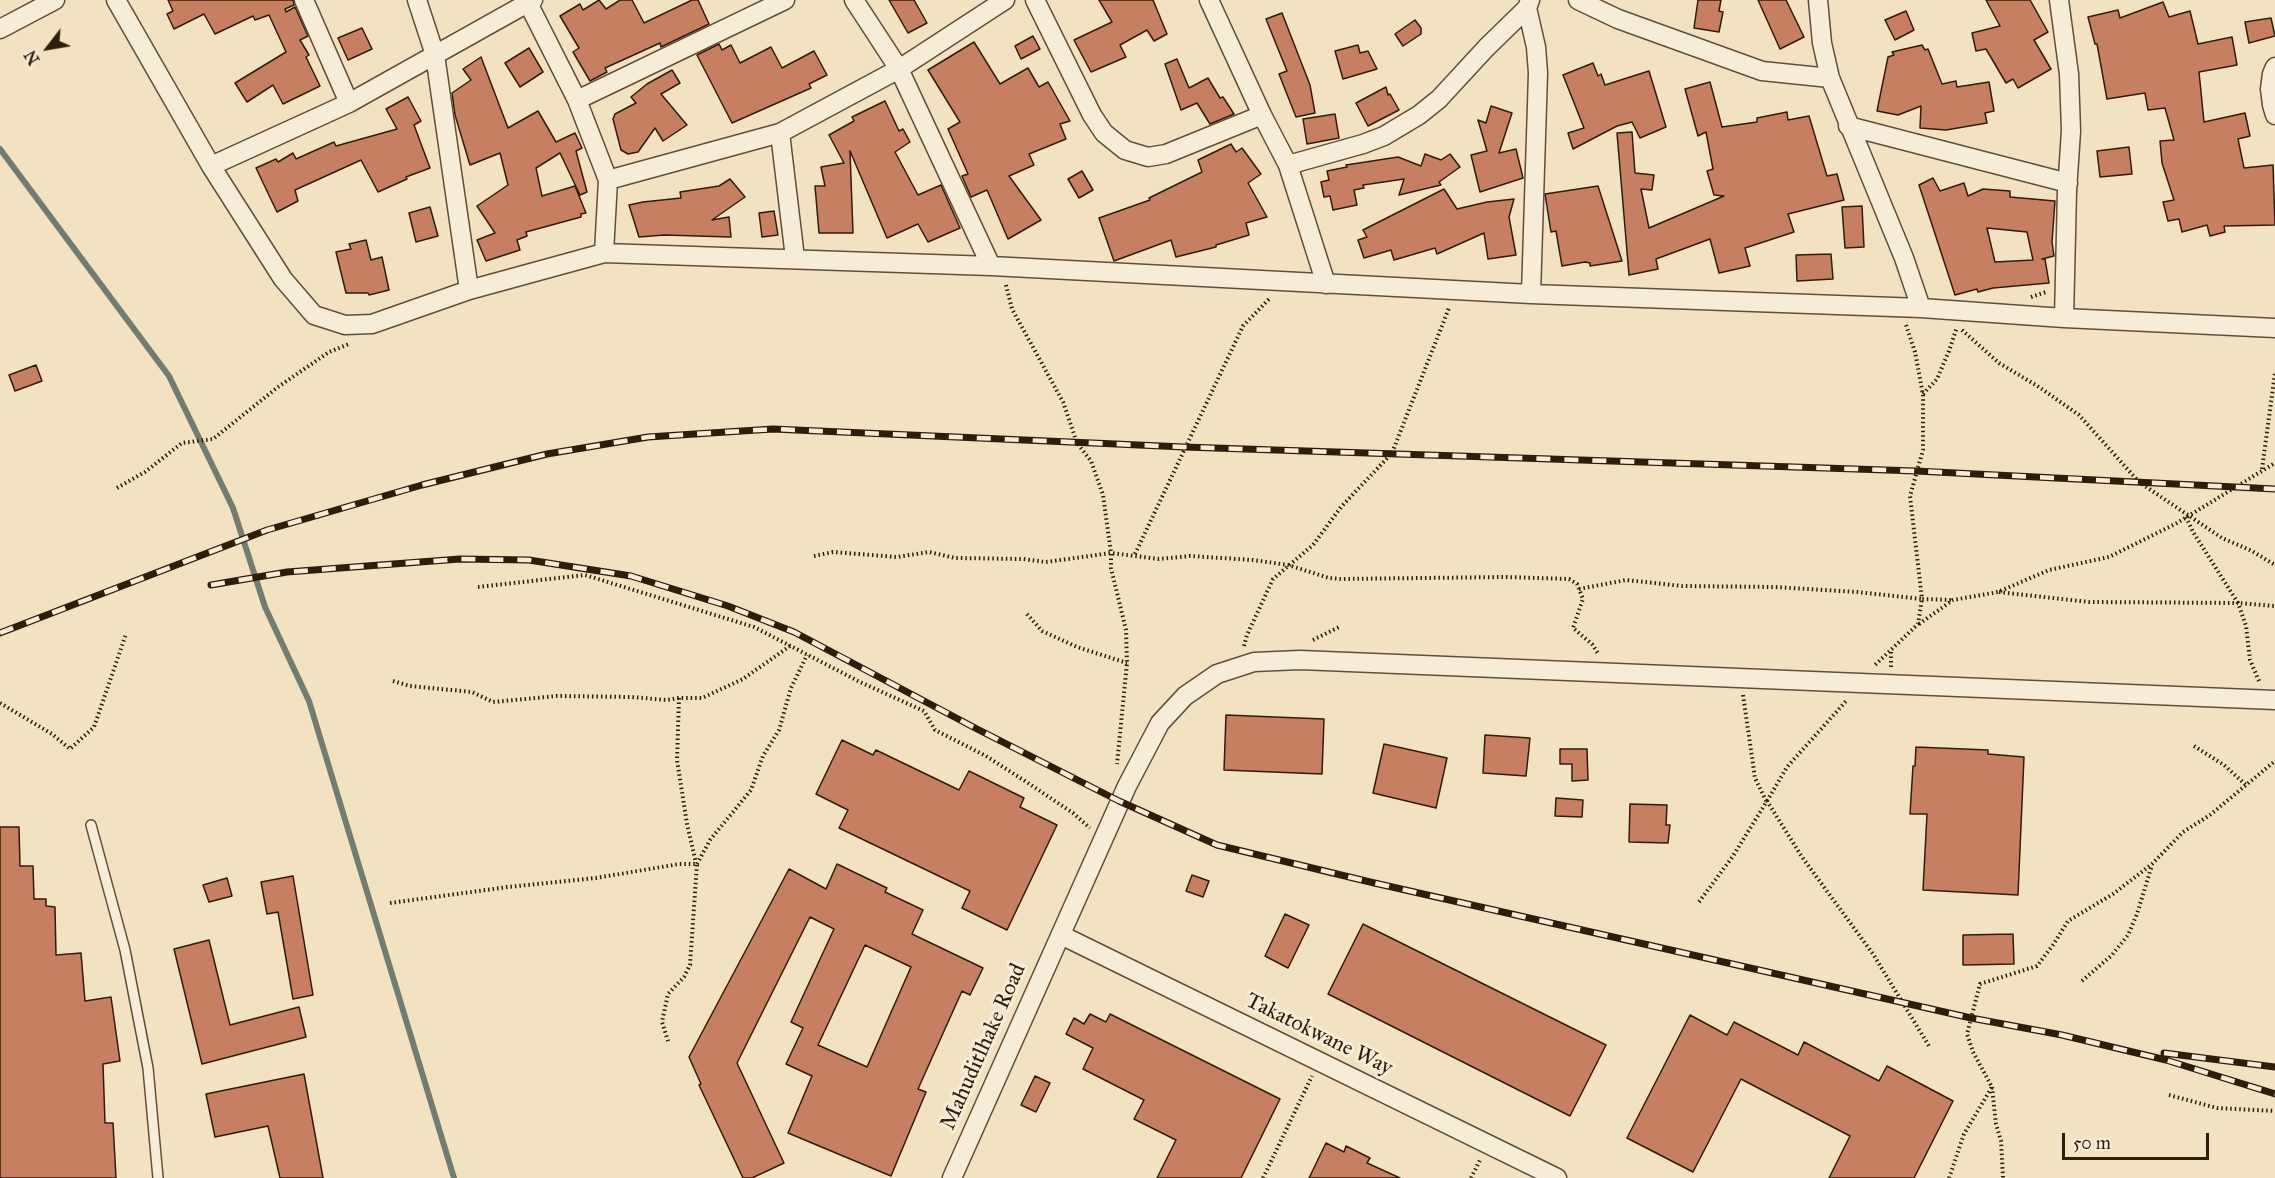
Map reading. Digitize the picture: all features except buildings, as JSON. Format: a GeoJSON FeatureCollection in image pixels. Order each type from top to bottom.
{"type":"FeatureCollection","features":[{"type":"Feature","properties":{"kind":"street"},"geometry":{"type":"LineString","coordinates":[[0,29],[55,0]]}},
{"type":"Feature","properties":{"kind":"street"},"geometry":{"type":"LineString","coordinates":[[116,0],[211,166],[283,279],[314,315],[345,325],[372,324],[469,290],[604,253],[795,258],[997,270],[1531,294],[1921,308],[2064,318],[2275,328]]}},
{"type":"Feature","properties":{"kind":"street"},"geometry":{"type":"LineString","coordinates":[[304,0],[348,103]]}},
{"type":"Feature","properties":{"kind":"street"},"geometry":{"type":"LineString","coordinates":[[417,0],[435,55],[469,290]]}},
{"type":"Feature","properties":{"kind":"street"},"geometry":{"type":"LineString","coordinates":[[577,100],[785,0]]}},
{"type":"Feature","properties":{"kind":"street"},"geometry":{"type":"LineString","coordinates":[[854,0],[899,69],[997,270]]}},
{"type":"Feature","properties":{"kind":"street"},"geometry":{"type":"LineString","coordinates":[[608,180],[780,133],[899,69],[1005,0]]}},
{"type":"Feature","properties":{"kind":"street"},"geometry":{"type":"LineString","coordinates":[[1035,0],[1092,115],[1104,133],[1125,150],[1148,157],[1166,154],[1262,115]]}},
{"type":"Feature","properties":{"kind":"street"},"geometry":{"type":"LineString","coordinates":[[1209,0],[1262,115],[1288,165],[1326,284]]}},
{"type":"Feature","properties":{"kind":"street"},"geometry":{"type":"LineString","coordinates":[[1578,0],[1618,19],[1762,71],[1830,78]]}},
{"type":"Feature","properties":{"kind":"street"},"geometry":{"type":"LineString","coordinates":[[1818,0],[1822,43],[1830,78],[1904,258],[1921,308]]}},
{"type":"Feature","properties":{"kind":"street"},"geometry":{"type":"LineString","coordinates":[[2058,0],[2069,74],[2071,131],[2064,318]]}},
{"type":"Feature","properties":{"kind":"street"},"geometry":{"type":"LineString","coordinates":[[211,166],[348,103],[530,2],[577,100],[608,180],[604,253]]}},
{"type":"Feature","properties":{"kind":"street"},"geometry":{"type":"LineString","coordinates":[[1288,165],[1363,144],[1384,136],[1409,121],[1439,99],[1529,4]]}},
{"type":"Feature","properties":{"kind":"street"},"geometry":{"type":"LineString","coordinates":[[1529,4],[1538,73],[1531,294]]}},
{"type":"Feature","properties":{"kind":"street"},"geometry":{"type":"LineString","coordinates":[[2275,67],[2270,89],[2275,115]]}},
{"type":"Feature","properties":{"kind":"street"},"geometry":{"type":"LineString","coordinates":[[1848,126],[2068,183]]}},
{"type":"Feature","properties":{"kind":"street"},"geometry":{"type":"LineString","coordinates":[[780,133],[795,258]]}},
{"type":"Feature","properties":{"kind":"street","name":"Mahuditlhake Road"},"geometry":{"type":"LineString","coordinates":[[952,1178],[1123,794],[1160,723],[1185,696],[1217,674],[1254,662],[1300,660],[2271,700]]}},
{"type":"Feature","properties":{"kind":"street","name":"Takatokwane Way"},"geometry":{"type":"LineString","coordinates":[[1060,935],[1557,1178]]}},
{"type":"Feature","properties":{"kind":"lane"},"geometry":{"type":"LineString","coordinates":[[91,825],[125,950],[148,1068],[158,1178]]}},
{"type":"Feature","properties":{"kind":"path"},"geometry":{"type":"LineString","coordinates":[[997,270],[1012,309],[1063,402],[1077,443],[1091,462],[1103,495],[1111,568],[1126,630],[1127,663],[1121,740],[1116,770]]}},
{"type":"Feature","properties":{"kind":"path"},"geometry":{"type":"LineString","coordinates":[[1135,555],[1244,326],[1271,297]]}},
{"type":"Feature","properties":{"kind":"path"},"geometry":{"type":"LineString","coordinates":[[1238,667],[1247,635],[1274,579],[1313,545],[1341,507],[1392,453],[1453,298]]}},
{"type":"Feature","properties":{"kind":"path"},"geometry":{"type":"LineString","coordinates":[[1904,318],[1915,352],[1923,395],[1923,450],[1910,496],[1922,599],[1918,624]]}},
{"type":"Feature","properties":{"kind":"path"},"geometry":{"type":"LineString","coordinates":[[1923,395],[1936,378],[1949,351],[1959,321]]}},
{"type":"Feature","properties":{"kind":"path"},"geometry":{"type":"LineString","coordinates":[[1957,327],[1999,363],[2079,415],[2139,482],[2222,538],[2252,551],[2275,566]]}},
{"type":"Feature","properties":{"kind":"path"},"geometry":{"type":"LineString","coordinates":[[117,488],[145,472],[182,443],[213,439],[278,387],[330,352],[358,340]]}},
{"type":"Feature","properties":{"kind":"path"},"geometry":{"type":"LineString","coordinates":[[2262,470],[2275,373]]}},
{"type":"Feature","properties":{"kind":"path"},"geometry":{"type":"LineString","coordinates":[[1579,589],[1626,580],[1682,586],[1774,587],[1846,591],[1922,599],[1953,600],[1998,592],[2049,570],[2109,557],[2187,516],[2275,463]]}},
{"type":"Feature","properties":{"kind":"path"},"geometry":{"type":"LineString","coordinates":[[2187,516],[2193,532],[2238,603],[2246,626],[2250,660],[2271,700]]}},
{"type":"Feature","properties":{"kind":"path"},"geometry":{"type":"LineString","coordinates":[[814,556],[833,552],[897,557],[929,552],[955,558],[1023,559],[1046,562],[1111,553],[1158,559],[1190,556],[1253,560],[1288,565],[1329,578],[1341,579],[1569,579],[1576,584],[1583,599],[1573,628],[1592,644],[1608,673]]}},
{"type":"Feature","properties":{"kind":"path"},"geometry":{"type":"LineString","coordinates":[[478,587],[585,575],[754,627],[924,711],[935,730],[986,756],[1025,781],[1072,813],[1103,842]]}},
{"type":"Feature","properties":{"kind":"path"},"geometry":{"type":"LineString","coordinates":[[1998,592],[2089,602],[2238,603],[2275,606]]}},
{"type":"Feature","properties":{"kind":"path"},"geometry":{"type":"LineString","coordinates":[[1699,902],[1733,856],[1787,767],[1861,683],[1871,668],[1918,624],[1953,600]]}},
{"type":"Feature","properties":{"kind":"path"},"geometry":{"type":"LineString","coordinates":[[1027,614],[1042,632],[1077,647],[1127,663]]}},
{"type":"Feature","properties":{"kind":"path"},"geometry":{"type":"LineString","coordinates":[[0,703],[52,734],[70,749],[94,727],[126,634]]}},
{"type":"Feature","properties":{"kind":"path"},"geometry":{"type":"LineString","coordinates":[[393,681],[410,686],[472,692],[493,702],[557,696],[666,700],[702,698],[743,679],[790,646]]}},
{"type":"Feature","properties":{"kind":"path"},"geometry":{"type":"LineString","coordinates":[[697,864],[710,840],[751,790],[763,756],[779,730],[791,688],[807,655]]}},
{"type":"Feature","properties":{"kind":"path"},"geometry":{"type":"LineString","coordinates":[[1740,678],[1755,778],[1802,857],[1873,954],[1929,1046]]}},
{"type":"Feature","properties":{"kind":"path"},"geometry":{"type":"LineString","coordinates":[[669,1044],[662,1022],[668,994],[684,977],[690,965],[697,864],[687,824],[677,760],[679,698]]}},
{"type":"Feature","properties":{"kind":"path"},"geometry":{"type":"LineString","coordinates":[[2194,746],[2224,765],[2246,785]]}},
{"type":"Feature","properties":{"kind":"path"},"geometry":{"type":"LineString","coordinates":[[2003,1178],[2001,1141],[1992,1087],[1973,1052],[1967,1034],[1980,984],[2037,966],[2068,921],[2113,894],[2152,864],[2183,832],[2210,815],[2275,761]]}},
{"type":"Feature","properties":{"kind":"path"},"geometry":{"type":"LineString","coordinates":[[1090,828],[1094,820]]}},
{"type":"Feature","properties":{"kind":"path"},"geometry":{"type":"LineString","coordinates":[[390,903],[596,878],[679,864],[697,864]]}},
{"type":"Feature","properties":{"kind":"path"},"geometry":{"type":"LineString","coordinates":[[2082,981],[2112,955],[2128,935],[2137,914],[2152,864]]}},
{"type":"Feature","properties":{"kind":"path"},"geometry":{"type":"LineString","coordinates":[[1263,1178],[1319,1061]]}},
{"type":"Feature","properties":{"kind":"path"},"geometry":{"type":"LineString","coordinates":[[1949,1178],[1964,1134],[1992,1087]]}},
{"type":"Feature","properties":{"kind":"path"},"geometry":{"type":"LineString","coordinates":[[2169,1095],[2217,1108],[2275,1111]]}},
{"type":"Feature","properties":{"kind":"waterway"},"geometry":{"type":"LineString","coordinates":[[0,149],[169,376],[233,508],[265,607],[309,701],[454,1178]]}},
{"type":"Feature","properties":{"kind":"railway"},"geometry":{"type":"LineString","coordinates":[[0,633],[267,530],[422,485],[547,454],[648,437],[773,429],[1184,447],[1916,471],[2275,489]]}},
{"type":"Feature","properties":{"kind":"railway"},"geometry":{"type":"LineString","coordinates":[[211,585],[287,572],[460,559],[529,560],[631,576],[728,606],[794,632],[1119,801],[1217,845],[1370,882],[1971,1018],[2062,1035],[2166,1060],[2275,1094]]}},
{"type":"Feature","properties":{"kind":"railway"},"geometry":{"type":"LineString","coordinates":[[2164,1053],[2275,1067]]}}]}
